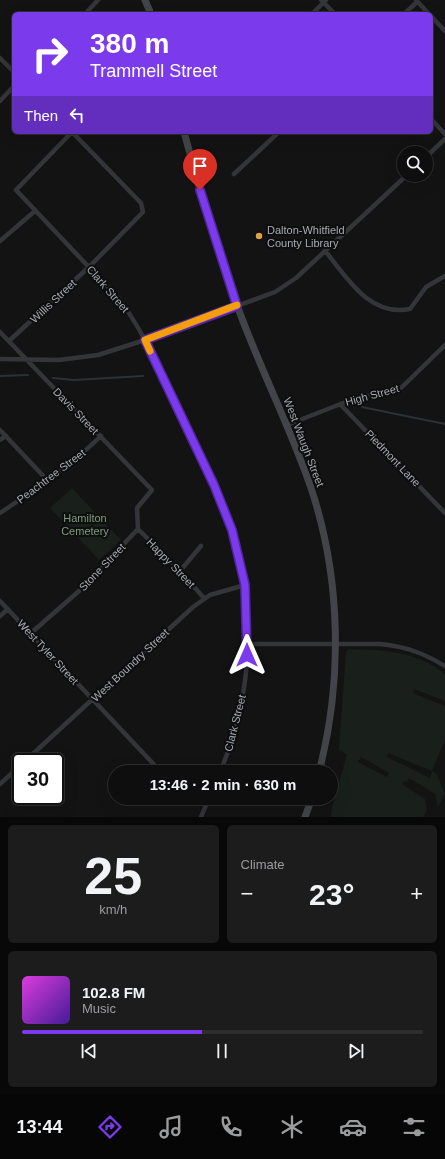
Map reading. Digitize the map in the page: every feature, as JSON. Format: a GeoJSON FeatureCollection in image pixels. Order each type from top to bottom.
{"type":"FeatureCollection","features":[{"type":"Feature","properties":{"kind":"street"},"geometry":{"type":"LineString","coordinates":[[87,12],[98,0]]}},
{"type":"Feature","properties":{"kind":"street"},"geometry":{"type":"LineString","coordinates":[[145,0],[150,12]]}},
{"type":"Feature","properties":{"kind":"street"},"geometry":{"type":"LineString","coordinates":[[314,12],[324,1],[333,12]]}},
{"type":"Feature","properties":{"kind":"street"},"geometry":{"type":"LineString","coordinates":[[406,12],[416,1],[427,12]]}},
{"type":"Feature","properties":{"kind":"street"},"geometry":{"type":"LineString","coordinates":[[433,18],[445,31]]}},
{"type":"Feature","properties":{"kind":"street"},"geometry":{"type":"LineString","coordinates":[[0,58],[12,70]]}},
{"type":"Feature","properties":{"kind":"street"},"geometry":{"type":"LineString","coordinates":[[0,101],[12,88]]}},
{"type":"Feature","properties":{"kind":"street"},"geometry":{"type":"LineString","coordinates":[[433,121],[445,134]]}},
{"type":"Feature","properties":{"kind":"street","name":"Clark Street"},"geometry":{"type":"LineString","coordinates":[[70,134],[16,190],[127,309],[145,340],[232,530],[245,585],[247,665],[240,710],[222,765]]}},
{"type":"Feature","properties":{"kind":"street","name":"Willis Street"},"geometry":{"type":"LineString","coordinates":[[9,341],[89,267],[140,217],[143,208],[141,203],[74,134]]}},
{"type":"Feature","properties":{"kind":"street","name":"West Waugh Street"},"geometry":{"type":"LineString","coordinates":[[185,134],[200,190],[237,306],[311,489],[322,529],[333,595],[335,643],[332,706],[320,765]]}},
{"type":"Feature","properties":{"kind":"street"},"geometry":{"type":"LineString","coordinates":[[234,174],[277,134]]}},
{"type":"Feature","properties":{"kind":"street"},"geometry":{"type":"LineString","coordinates":[[433,150],[445,139]]}},
{"type":"Feature","properties":{"kind":"street"},"geometry":{"type":"LineString","coordinates":[[0,359],[25,358],[59,360],[98,355],[145,340],[275,292],[296,278],[326,252],[400,182]]}},
{"type":"Feature","properties":{"kind":"street"},"geometry":{"type":"LineString","coordinates":[[0,241],[36,211]]}},
{"type":"Feature","properties":{"kind":"street"},"geometry":{"type":"LineString","coordinates":[[326,252],[358,292],[369,302],[385,309],[410,309],[426,288],[445,276]]}},
{"type":"Feature","properties":{"kind":"street","name":"Davis Street"},"geometry":{"type":"LineString","coordinates":[[0,332],[152,490],[136,508],[138,529]]}},
{"type":"Feature","properties":{"kind":"street","name":"High Street"},"geometry":{"type":"LineString","coordinates":[[286,425],[365,395],[386,393],[402,387],[445,345]]}},
{"type":"Feature","properties":{"kind":"street","name":"Piedmont Lane"},"geometry":{"type":"LineString","coordinates":[[340,404],[445,513]]}},
{"type":"Feature","properties":{"kind":"street"},"geometry":{"type":"LineString","coordinates":[[0,430],[48,481]]}},
{"type":"Feature","properties":{"kind":"street"},"geometry":{"type":"LineString","coordinates":[[0,440],[6,436]]}},
{"type":"Feature","properties":{"kind":"street","name":"Peachtree Street"},"geometry":{"type":"LineString","coordinates":[[0,513],[48,481],[82,455],[101,436]]}},
{"type":"Feature","properties":{"kind":"street","name":"Happy Street"},"geometry":{"type":"LineString","coordinates":[[138,529],[180,571],[204,598]]}},
{"type":"Feature","properties":{"kind":"street","name":"Stone Street"},"geometry":{"type":"LineString","coordinates":[[31,633],[79,591],[138,529]]}},
{"type":"Feature","properties":{"kind":"street"},"geometry":{"type":"LineString","coordinates":[[180,571],[201,546]]}},
{"type":"Feature","properties":{"kind":"street","name":"West Boundry Street"},"geometry":{"type":"LineString","coordinates":[[34,753],[204,598],[222,590],[245,585]]}},
{"type":"Feature","properties":{"kind":"street","name":"West Tyler Street"},"geometry":{"type":"LineString","coordinates":[[0,601],[154,765]]}},
{"type":"Feature","properties":{"kind":"street"},"geometry":{"type":"LineString","coordinates":[[0,616],[8,609]]}},
{"type":"Feature","properties":{"kind":"street"},"geometry":{"type":"LineString","coordinates":[[247,644],[335,643],[397,646],[423,653],[445,666]]}},
{"type":"Feature","properties":{"kind":"street"},"geometry":{"type":"LineString","coordinates":[[0,784],[12,773]]}},
{"type":"Feature","properties":{"kind":"street"},"geometry":{"type":"LineString","coordinates":[[201,817],[205,805]]}},
{"type":"Feature","properties":{"kind":"street"},"geometry":{"type":"LineString","coordinates":[[305,817],[309,805]]}},
{"type":"Feature","properties":{"kind":"green space","name":"Hamilton Cemetery"},"geometry":{"type":"Polygon","coordinates":[[[72,488],[121,540],[99,560],[50,508],[72,488]]]}},
{"type":"Feature","properties":{"kind":"green space"},"geometry":{"type":"Polygon","coordinates":[[[349,649],[387,651],[411,656],[434,666],[445,674],[445,701],[414,689],[413,693],[445,706],[445,740],[432,771],[437,774],[445,794],[438,807],[435,794],[409,778],[407,782],[404,781],[402,784],[425,799],[427,810],[423,817],[331,817],[332,805],[338,805],[338,786],[347,755],[339,749],[346,652],[349,649]],[[388,753],[387,757],[430,778],[432,771],[388,753]],[[361,757],[358,762],[387,777],[389,773],[361,757]]]}},
{"type":"Feature","properties":{"kind":"waterway"},"geometry":{"type":"LineString","coordinates":[[0,376],[28,375]]}},
{"type":"Feature","properties":{"kind":"waterway"},"geometry":{"type":"LineString","coordinates":[[53,378],[74,380],[143,376]]}},
{"type":"Feature","properties":{"kind":"waterway"},"geometry":{"type":"LineString","coordinates":[[362,407],[445,424]]}},
{"type":"Feature","properties":{"kind":"slow traffic"},"geometry":{"type":"LineString","coordinates":[[150,351],[145,340],[237,305]]}},
{"type":"Feature","properties":{"kind":"place","name":"Dalton-Whitfield County Library"},"geometry":{"type":"Point","coordinates":[259,236]}},
{"type":"Feature","properties":{"kind":"route"},"geometry":{"type":"LineString","coordinates":[[200,190],[237,306],[145,340],[214,485],[232,530],[240,559],[247,601],[247,655]]}}]}
